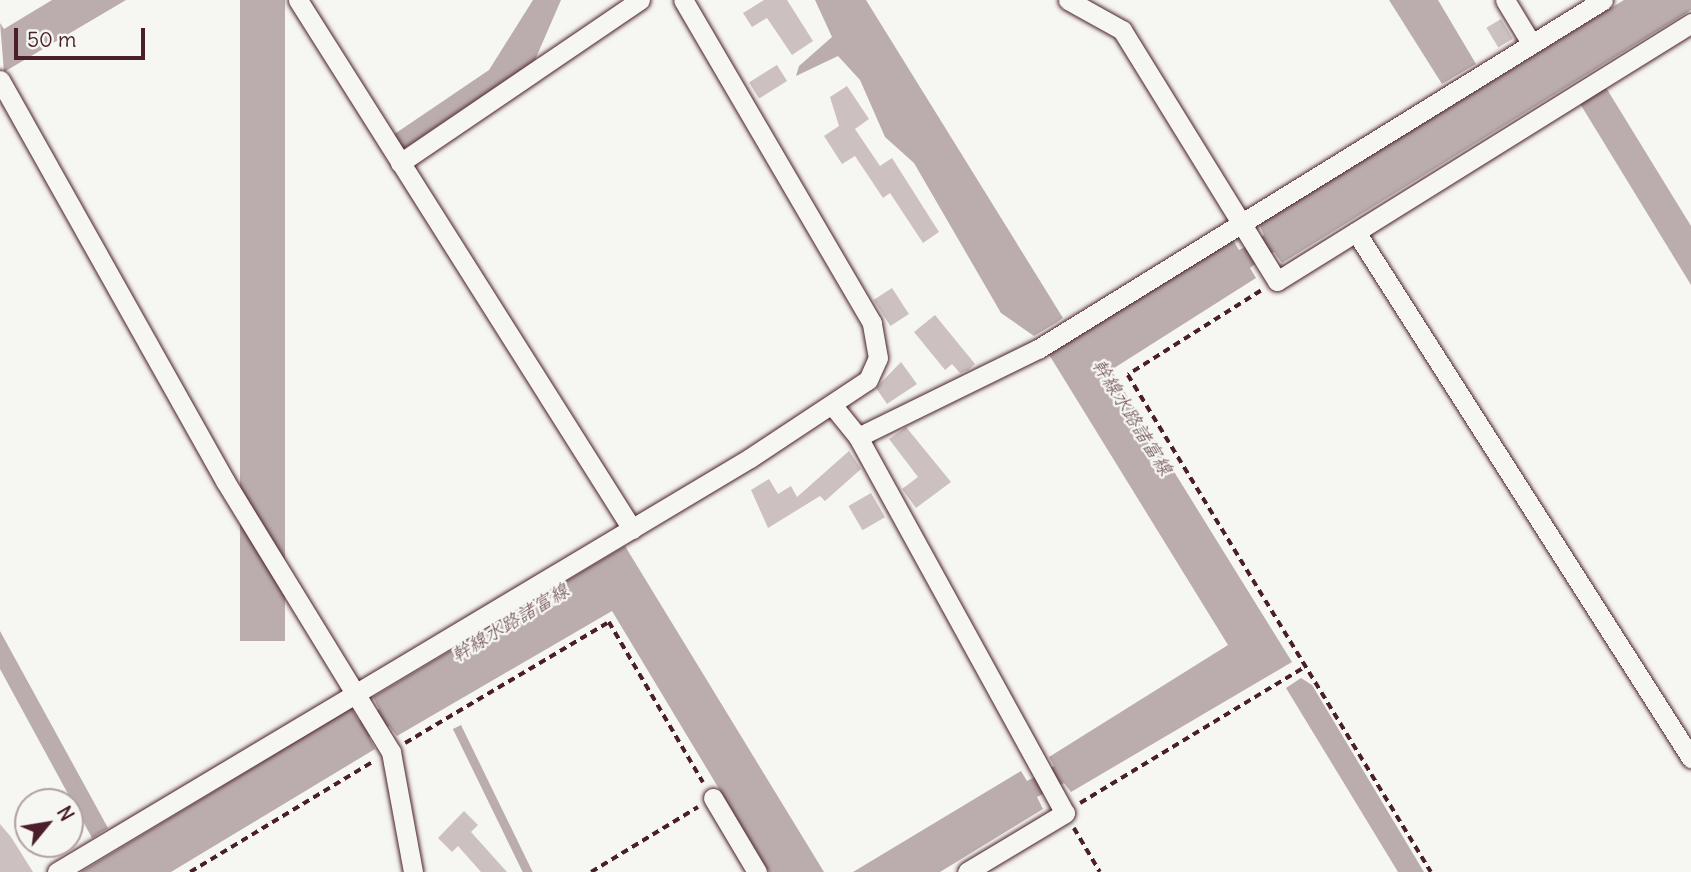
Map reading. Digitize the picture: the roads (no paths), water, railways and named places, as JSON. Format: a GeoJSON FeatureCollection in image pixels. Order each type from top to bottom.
{"type":"FeatureCollection","features":[{"type":"Feature","properties":{"kind":"street"},"geometry":{"type":"LineString","coordinates":[[298,0],[632,529]]}},
{"type":"Feature","properties":{"kind":"street"},"geometry":{"type":"LineString","coordinates":[[400,163],[640,0]]}},
{"type":"Feature","properties":{"kind":"street"},"geometry":{"type":"LineString","coordinates":[[57,872],[632,529],[833,406],[868,380],[878,358],[878,337],[683,0]]}},
{"type":"Feature","properties":{"kind":"street"},"geometry":{"type":"LineString","coordinates":[[1068,0],[1122,30],[1277,281],[1691,23]]}},
{"type":"Feature","properties":{"kind":"street"},"geometry":{"type":"LineString","coordinates":[[1505,0],[1531,43]]}},
{"type":"Feature","properties":{"kind":"street"},"geometry":{"type":"LineString","coordinates":[[858,437],[1038,349],[1240,220],[1602,0]]}},
{"type":"Feature","properties":{"kind":"street"},"geometry":{"type":"LineString","coordinates":[[0,80],[225,481],[391,752],[412,872]]}},
{"type":"Feature","properties":{"kind":"street"},"geometry":{"type":"LineString","coordinates":[[1356,232],[1691,758]]}},
{"type":"Feature","properties":{"kind":"street"},"geometry":{"type":"LineString","coordinates":[[833,406],[858,437],[1065,813],[967,872]]}},
{"type":"Feature","properties":{"kind":"street"},"geometry":{"type":"LineString","coordinates":[[713,799],[757,872]]}},
{"type":"Feature","properties":{"kind":"water"},"geometry":{"type":"Polygon","coordinates":[[[52,0],[126,0],[4,72],[0,23],[4,29],[52,0]]]}},
{"type":"Feature","properties":{"kind":"water"},"geometry":{"type":"Polygon","coordinates":[[[240,0],[285,0],[285,641],[240,641],[240,0]]]}},
{"type":"Feature","properties":{"kind":"water"},"geometry":{"type":"Polygon","coordinates":[[[533,0],[561,0],[535,60],[402,150],[393,135],[489,70],[533,0]]]}},
{"type":"Feature","properties":{"kind":"water"},"geometry":{"type":"Polygon","coordinates":[[[815,0],[866,0],[1063,318],[1034,336],[1001,313],[914,163],[885,137],[860,80],[838,56],[796,76],[799,66],[832,37],[815,0]]]}},
{"type":"Feature","properties":{"kind":"water"},"geometry":{"type":"Polygon","coordinates":[[[1389,0],[1438,0],[1476,64],[1442,84],[1389,0]]]}},
{"type":"Feature","properties":{"kind":"water","name":"幹線水路諸富線"},"geometry":{"type":"Polygon","coordinates":[[[1624,0],[1691,0],[1691,10],[1282,263],[1274,252],[1250,268],[1256,278],[1111,370],[1292,662],[1071,792],[1064,783],[1037,797],[1043,809],[940,872],[853,872],[1021,771],[1027,781],[1054,766],[1049,757],[1228,645],[1048,353],[1233,240],[1239,250],[1245,247],[1264,235],[1259,224],[1624,0]]]}},
{"type":"Feature","properties":{"kind":"water"},"geometry":{"type":"Polygon","coordinates":[[[1605,86],[1691,226],[1691,285],[1579,102],[1605,86]]]}},
{"type":"Feature","properties":{"kind":"water","name":"幹線水路諸富線"},"geometry":{"type":"Polygon","coordinates":[[[625,546],[824,872],[769,872],[612,611],[397,736],[389,726],[369,737],[375,749],[171,872],[81,872],[351,708],[359,721],[379,709],[373,697],[625,546]]]}},
{"type":"Feature","properties":{"kind":"water"},"geometry":{"type":"Polygon","coordinates":[[[0,631],[108,828],[92,838],[84,823],[84,788],[65,788],[0,669],[0,631]]]}},
{"type":"Feature","properties":{"kind":"water"},"geometry":{"type":"Polygon","coordinates":[[[1301,678],[1312,685],[1424,872],[1398,872],[1286,688],[1301,678]]]}},
{"type":"Feature","properties":{"kind":"water"},"geometry":{"type":"Polygon","coordinates":[[[461,725],[533,872],[523,872],[453,729],[461,725]]]}}]}
